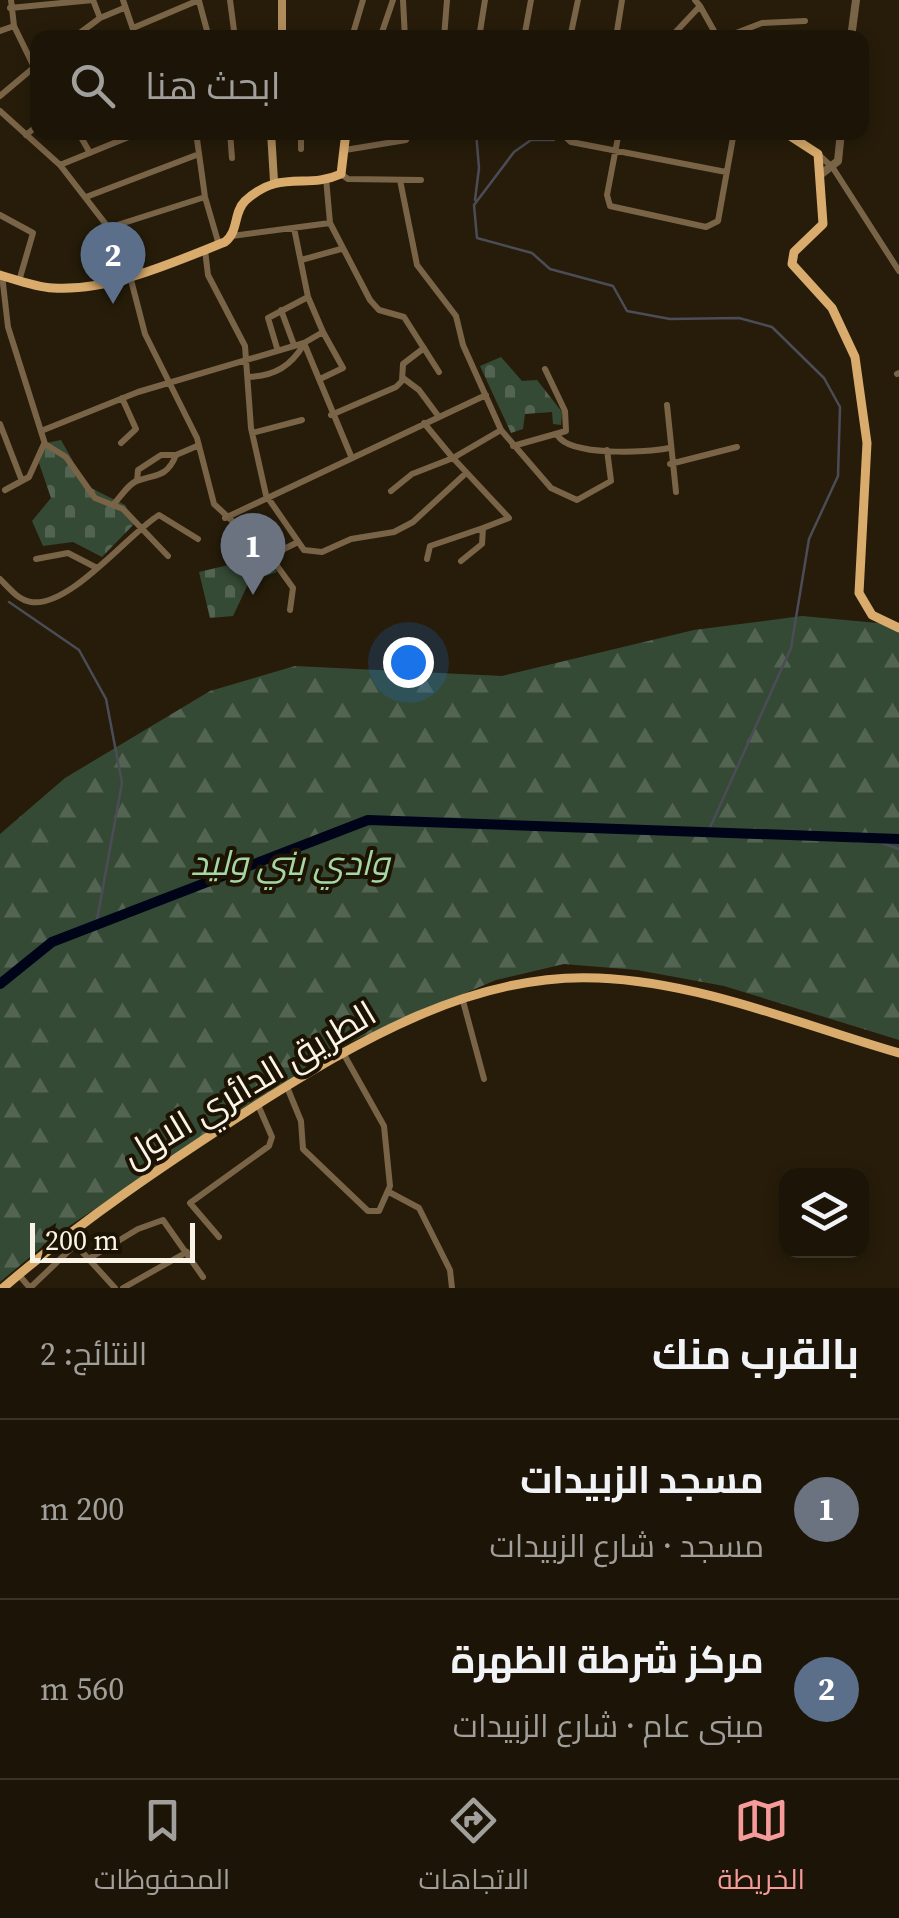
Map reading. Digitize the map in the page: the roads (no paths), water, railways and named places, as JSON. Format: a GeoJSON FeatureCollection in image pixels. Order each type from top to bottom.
{"type":"FeatureCollection","features":[{"type":"Feature","properties":{"kind":"main road"},"geometry":{"type":"LineString","coordinates":[[282,0],[282,30]]}},
{"type":"Feature","properties":{"kind":"main road"},"geometry":{"type":"LineString","coordinates":[[271,140],[274,181]]}},
{"type":"Feature","properties":{"kind":"main road"},"geometry":{"type":"LineString","coordinates":[[1,275],[59,288],[130,275],[205,250],[232,236],[241,205],[274,181],[340,174],[346,140]]}},
{"type":"Feature","properties":{"kind":"main road"},"geometry":{"type":"LineString","coordinates":[[796,140],[818,154],[823,224],[794,252],[792,264],[832,308],[855,357],[868,442],[859,594],[872,615],[899,628]]}},
{"type":"Feature","properties":{"kind":"main road","name":"الطريق الدائري الاول"},"geometry":{"type":"LineString","coordinates":[[4,1288],[66,1234],[142,1178],[342,1052],[510,985],[599,978],[716,999],[899,1053]]}},
{"type":"Feature","properties":{"kind":"street"},"geometry":{"type":"LineString","coordinates":[[140,30],[199,0],[208,30]]}},
{"type":"Feature","properties":{"kind":"street"},"geometry":{"type":"LineString","coordinates":[[230,0],[234,30]]}},
{"type":"Feature","properties":{"kind":"street"},"geometry":{"type":"LineString","coordinates":[[354,30],[363,0]]}},
{"type":"Feature","properties":{"kind":"street"},"geometry":{"type":"LineString","coordinates":[[383,30],[393,0]]}},
{"type":"Feature","properties":{"kind":"street"},"geometry":{"type":"LineString","coordinates":[[402,0],[404,30]]}},
{"type":"Feature","properties":{"kind":"street"},"geometry":{"type":"LineString","coordinates":[[445,30],[448,0]]}},
{"type":"Feature","properties":{"kind":"street"},"geometry":{"type":"LineString","coordinates":[[481,30],[484,0]]}},
{"type":"Feature","properties":{"kind":"street"},"geometry":{"type":"LineString","coordinates":[[526,30],[532,0]]}},
{"type":"Feature","properties":{"kind":"street"},"geometry":{"type":"LineString","coordinates":[[572,30],[578,0]]}},
{"type":"Feature","properties":{"kind":"street"},"geometry":{"type":"LineString","coordinates":[[617,30],[622,0]]}},
{"type":"Feature","properties":{"kind":"street"},"geometry":{"type":"LineString","coordinates":[[852,30],[856,0]]}},
{"type":"Feature","properties":{"kind":"street"},"geometry":{"type":"LineString","coordinates":[[30,54],[14,26],[10,4],[94,1],[100,18]]}},
{"type":"Feature","properties":{"kind":"street"},"geometry":{"type":"LineString","coordinates":[[676,30],[698,2],[716,30]]}},
{"type":"Feature","properties":{"kind":"street"},"geometry":{"type":"LineString","coordinates":[[83,30],[123,4],[133,30]]}},
{"type":"Feature","properties":{"kind":"street"},"geometry":{"type":"LineString","coordinates":[[744,30],[762,24],[805,21]]}},
{"type":"Feature","properties":{"kind":"street"},"geometry":{"type":"LineString","coordinates":[[0,31],[14,26]]}},
{"type":"Feature","properties":{"kind":"street"},"geometry":{"type":"LineString","coordinates":[[88,26],[90,30]]}},
{"type":"Feature","properties":{"kind":"street"},"geometry":{"type":"LineString","coordinates":[[0,96],[30,70]]}},
{"type":"Feature","properties":{"kind":"street"},"geometry":{"type":"LineString","coordinates":[[0,111],[30,139]]}},
{"type":"Feature","properties":{"kind":"street"},"geometry":{"type":"LineString","coordinates":[[26,135],[30,132]]}},
{"type":"Feature","properties":{"kind":"street"},"geometry":{"type":"LineString","coordinates":[[32,140],[60,165],[142,270]]}},
{"type":"Feature","properties":{"kind":"street"},"geometry":{"type":"LineString","coordinates":[[83,140],[90,153]]}},
{"type":"Feature","properties":{"kind":"street"},"geometry":{"type":"LineString","coordinates":[[60,165],[122,140]]}},
{"type":"Feature","properties":{"kind":"street"},"geometry":{"type":"LineString","coordinates":[[197,140],[204,198],[220,244]]}},
{"type":"Feature","properties":{"kind":"street"},"geometry":{"type":"LineString","coordinates":[[231,140],[232,158]]}},
{"type":"Feature","properties":{"kind":"street"},"geometry":{"type":"LineString","coordinates":[[301,140],[302,149]]}},
{"type":"Feature","properties":{"kind":"street"},"geometry":{"type":"LineString","coordinates":[[345,150],[406,140]]}},
{"type":"Feature","properties":{"kind":"street"},"geometry":{"type":"LineString","coordinates":[[569,140],[726,172]]}},
{"type":"Feature","properties":{"kind":"street"},"geometry":{"type":"LineString","coordinates":[[618,140],[607,195],[610,206],[706,227],[718,221],[732,140]]}},
{"type":"Feature","properties":{"kind":"street"},"geometry":{"type":"LineString","coordinates":[[820,175],[833,168],[839,157],[840,140]]}},
{"type":"Feature","properties":{"kind":"street"},"geometry":{"type":"LineString","coordinates":[[86,197],[199,154]]}},
{"type":"Feature","properties":{"kind":"street"},"geometry":{"type":"LineString","coordinates":[[818,154],[833,168],[899,270]]}},
{"type":"Feature","properties":{"kind":"street"},"geometry":{"type":"LineString","coordinates":[[340,174],[348,179],[421,180]]}},
{"type":"Feature","properties":{"kind":"street"},"geometry":{"type":"LineString","coordinates":[[326,178],[330,222],[341,250],[374,306],[404,317],[440,372]]}},
{"type":"Feature","properties":{"kind":"street"},"geometry":{"type":"LineString","coordinates":[[400,180],[417,265],[456,316],[463,345],[501,430],[513,446],[550,488],[577,500],[611,481],[606,450]]}},
{"type":"Feature","properties":{"kind":"street"},"geometry":{"type":"LineString","coordinates":[[111,226],[204,198]]}},
{"type":"Feature","properties":{"kind":"street"},"geometry":{"type":"LineString","coordinates":[[0,214],[33,233],[19,280]]}},
{"type":"Feature","properties":{"kind":"street"},"geometry":{"type":"LineString","coordinates":[[232,236],[330,222]]}},
{"type":"Feature","properties":{"kind":"street"},"geometry":{"type":"LineString","coordinates":[[294,228],[308,296],[322,332],[343,368],[320,380]]}},
{"type":"Feature","properties":{"kind":"street"},"geometry":{"type":"LineString","coordinates":[[205,250],[208,275],[248,359],[252,433],[266,495],[296,543],[318,553],[350,539],[394,532],[413,522],[466,474]]}},
{"type":"Feature","properties":{"kind":"street"},"geometry":{"type":"LineString","coordinates":[[301,260],[341,250]]}},
{"type":"Feature","properties":{"kind":"street"},"geometry":{"type":"LineString","coordinates":[[1,275],[4,329],[45,444],[32,474],[5,490]]}},
{"type":"Feature","properties":{"kind":"street"},"geometry":{"type":"LineString","coordinates":[[130,275],[145,334],[197,446],[204,481],[224,518],[270,556],[293,588],[290,610]]}},
{"type":"Feature","properties":{"kind":"street"},"geometry":{"type":"LineString","coordinates":[[277,348],[268,318],[308,296]]}},
{"type":"Feature","properties":{"kind":"street"},"geometry":{"type":"LineString","coordinates":[[282,310],[294,345]]}},
{"type":"Feature","properties":{"kind":"street"},"geometry":{"type":"LineString","coordinates":[[41,430],[170,382],[304,343],[322,332]]}},
{"type":"Feature","properties":{"kind":"street"},"geometry":{"type":"LineString","coordinates":[[248,377],[268,375],[291,364],[304,343]]}},
{"type":"Feature","properties":{"kind":"street"},"geometry":{"type":"LineString","coordinates":[[304,343],[352,456]]}},
{"type":"Feature","properties":{"kind":"street"},"geometry":{"type":"LineString","coordinates":[[332,415],[387,393],[402,377],[403,364],[424,348]]}},
{"type":"Feature","properties":{"kind":"street"},"geometry":{"type":"LineString","coordinates":[[513,446],[566,431],[565,411],[544,369]]}},
{"type":"Feature","properties":{"kind":"street"},"geometry":{"type":"LineString","coordinates":[[402,377],[419,390],[439,417]]}},
{"type":"Feature","properties":{"kind":"street"},"geometry":{"type":"LineString","coordinates":[[224,518],[266,495],[486,396]]}},
{"type":"Feature","properties":{"kind":"street"},"geometry":{"type":"LineString","coordinates":[[121,443],[136,428],[122,398]]}},
{"type":"Feature","properties":{"kind":"street"},"geometry":{"type":"LineString","coordinates":[[667,404],[670,464],[676,492]]}},
{"type":"Feature","properties":{"kind":"street"},"geometry":{"type":"LineString","coordinates":[[252,433],[302,420]]}},
{"type":"Feature","properties":{"kind":"street"},"geometry":{"type":"LineString","coordinates":[[424,423],[466,474],[509,514],[508,520],[430,546],[426,559]]}},
{"type":"Feature","properties":{"kind":"street"},"geometry":{"type":"LineString","coordinates":[[0,424],[22,481]]}},
{"type":"Feature","properties":{"kind":"street"},"geometry":{"type":"LineString","coordinates":[[391,491],[412,474],[452,458],[501,430]]}},
{"type":"Feature","properties":{"kind":"street"},"geometry":{"type":"LineString","coordinates":[[558,436],[569,445],[642,454],[669,448]]}},
{"type":"Feature","properties":{"kind":"street"},"geometry":{"type":"LineString","coordinates":[[45,444],[66,457],[94,498],[113,505],[142,526],[168,556]]}},
{"type":"Feature","properties":{"kind":"street"},"geometry":{"type":"LineString","coordinates":[[113,505],[137,480],[138,470],[154,458],[176,455],[197,446]]}},
{"type":"Feature","properties":{"kind":"street"},"geometry":{"type":"LineString","coordinates":[[670,464],[737,447]]}},
{"type":"Feature","properties":{"kind":"street"},"geometry":{"type":"LineString","coordinates":[[137,480],[155,478],[170,468],[176,455]]}},
{"type":"Feature","properties":{"kind":"street"},"geometry":{"type":"LineString","coordinates":[[0,579],[23,600],[38,602],[96,568],[142,526],[162,514],[198,539]]}},
{"type":"Feature","properties":{"kind":"street"},"geometry":{"type":"LineString","coordinates":[[461,561],[482,544],[483,528]]}},
{"type":"Feature","properties":{"kind":"street"},"geometry":{"type":"LineString","coordinates":[[270,556],[296,543]]}},
{"type":"Feature","properties":{"kind":"street"},"geometry":{"type":"LineString","coordinates":[[36,559],[68,554],[96,568]]}},
{"type":"Feature","properties":{"kind":"street"},"geometry":{"type":"LineString","coordinates":[[463,1002],[484,1079]]}},
{"type":"Feature","properties":{"kind":"street"},"geometry":{"type":"LineString","coordinates":[[286,1086],[301,1121],[300,1140],[307,1156],[368,1211],[379,1211],[389,1192],[384,1126],[342,1052]]}},
{"type":"Feature","properties":{"kind":"street"},"geometry":{"type":"LineString","coordinates":[[218,1236],[190,1204],[269,1146],[272,1137],[258,1105]]}},
{"type":"Feature","properties":{"kind":"street"},"geometry":{"type":"LineString","coordinates":[[389,1192],[419,1208],[450,1270],[452,1288]]}},
{"type":"Feature","properties":{"kind":"street"},"geometry":{"type":"LineString","coordinates":[[90,1258],[158,1220],[168,1223],[203,1277]]}},
{"type":"Feature","properties":{"kind":"street"},"geometry":{"type":"LineString","coordinates":[[66,1234],[114,1288]]}},
{"type":"Feature","properties":{"kind":"street"},"geometry":{"type":"LineString","coordinates":[[19,1275],[30,1288],[76,1244]]}},
{"type":"Feature","properties":{"kind":"street"},"geometry":{"type":"LineString","coordinates":[[123,1288],[186,1252]]}},
{"type":"Feature","properties":{"kind":"waterway"},"geometry":{"type":"LineString","coordinates":[[475,200],[479,168],[477,140]]}},
{"type":"Feature","properties":{"kind":"waterway"},"geometry":{"type":"LineString","coordinates":[[554,140],[531,140],[514,152],[474,205],[477,238],[532,253],[550,269],[613,286],[627,311],[670,319],[739,318],[772,327],[824,378],[840,407],[838,476],[809,539],[791,648],[708,832]]}},
{"type":"Feature","properties":{"kind":"waterway"},"geometry":{"type":"LineString","coordinates":[[9,602],[79,650],[106,699],[122,783],[96,925]]}},
{"type":"Feature","properties":{"kind":"waterway","name":"وادي بني وليد"},"geometry":{"type":"LineString","coordinates":[[0,984],[52,942],[368,820],[899,839]]}},
{"type":"Feature","properties":{"kind":"waterway"},"geometry":{"type":"LineString","coordinates":[[868,838],[899,849]]}},
{"type":"Feature","properties":{"kind":"place","name":"مركز شرطة الظهرة"},"geometry":{"type":"Point","coordinates":[113,304]}},
{"type":"Feature","properties":{"kind":"place","name":"مسجد الزبيدات"},"geometry":{"type":"Point","coordinates":[253,595]}}]}
